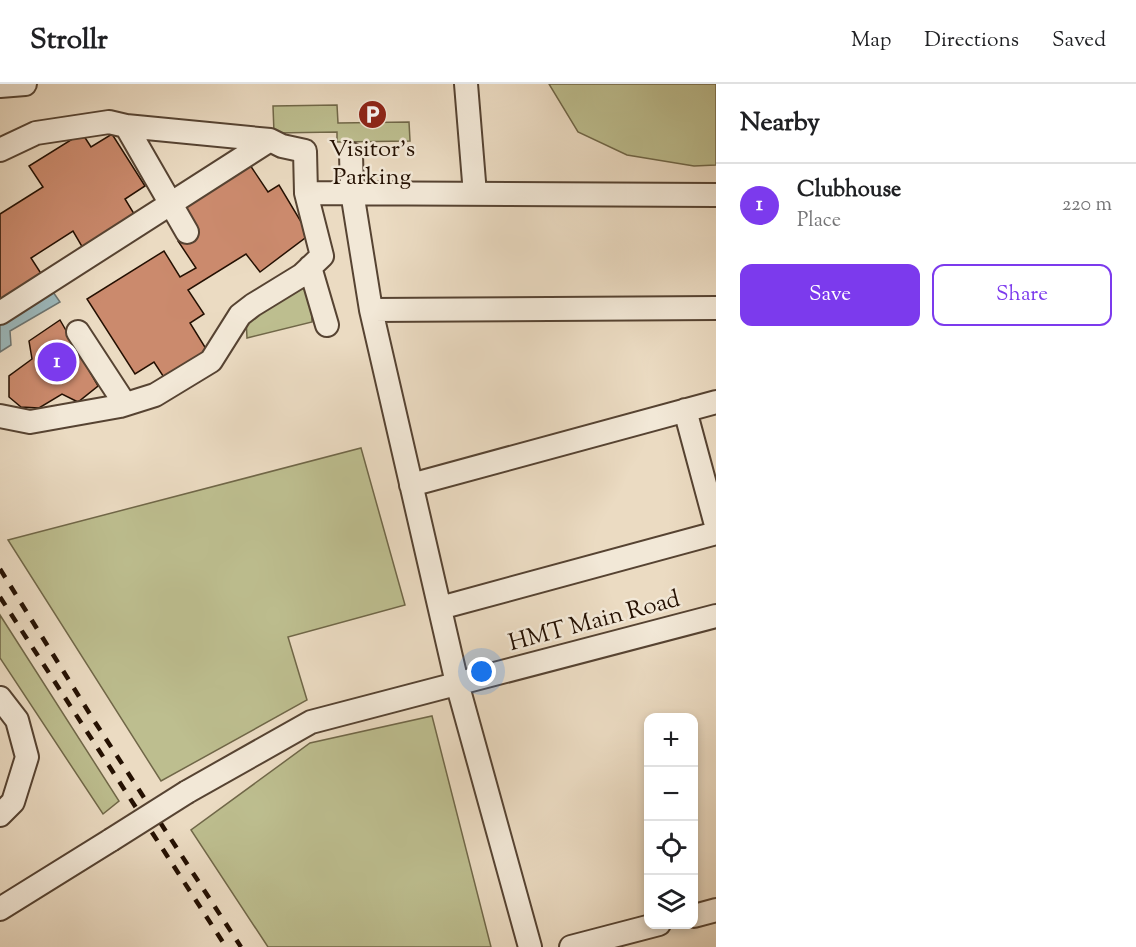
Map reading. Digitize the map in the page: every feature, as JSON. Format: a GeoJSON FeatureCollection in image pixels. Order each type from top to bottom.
{"type":"FeatureCollection","features":[{"type":"Feature","properties":{"kind":"street"},"geometry":{"type":"LineString","coordinates":[[0,86],[25,84]]}},
{"type":"Feature","properties":{"kind":"street"},"geometry":{"type":"LineString","coordinates":[[466,84],[475,194]]}},
{"type":"Feature","properties":{"kind":"street"},"geometry":{"type":"LineString","coordinates":[[0,150],[36,133],[110,122],[126,126],[270,140],[282,146],[305,151],[306,193],[322,256],[302,275],[240,315],[212,361],[155,395],[124,404],[30,422],[0,416]]}},
{"type":"Feature","properties":{"kind":"street"},"geometry":{"type":"LineString","coordinates":[[126,126],[187,232]]}},
{"type":"Feature","properties":{"kind":"street"},"geometry":{"type":"LineString","coordinates":[[0,314],[270,140]]}},
{"type":"Feature","properties":{"kind":"street"},"geometry":{"type":"LineString","coordinates":[[351,154],[352,192],[371,310],[457,683],[530,947]]}},
{"type":"Feature","properties":{"kind":"street"},"geometry":{"type":"LineString","coordinates":[[306,193],[716,195]]}},
{"type":"Feature","properties":{"kind":"street"},"geometry":{"type":"LineString","coordinates":[[310,267],[327,324]]}},
{"type":"Feature","properties":{"kind":"street"},"geometry":{"type":"LineString","coordinates":[[371,310],[716,308]]}},
{"type":"Feature","properties":{"kind":"street"},"geometry":{"type":"LineString","coordinates":[[78,332],[124,404]]}},
{"type":"Feature","properties":{"kind":"street"},"geometry":{"type":"LineString","coordinates":[[411,485],[716,402]]}},
{"type":"Feature","properties":{"kind":"street"},"geometry":{"type":"LineString","coordinates":[[685,410],[716,525]]}},
{"type":"Feature","properties":{"kind":"street"},"geometry":{"type":"LineString","coordinates":[[440,608],[716,533]]}},
{"type":"Feature","properties":{"kind":"street","name":"HMT Main Road"},"geometry":{"type":"LineString","coordinates":[[0,909],[187,792],[311,722],[716,616]]}},
{"type":"Feature","properties":{"kind":"street"},"geometry":{"type":"LineString","coordinates":[[0,699],[17,720],[27,757],[13,802],[0,815]]}},
{"type":"Feature","properties":{"kind":"street"},"geometry":{"type":"LineString","coordinates":[[698,914],[716,910]]}},
{"type":"Feature","properties":{"kind":"street"},"geometry":{"type":"LineString","coordinates":[[571,947],[644,928]]}},
{"type":"Feature","properties":{"kind":"green space"},"geometry":{"type":"Polygon","coordinates":[[[549,84],[716,84],[716,165],[694,166],[627,155],[578,132],[549,84]]]}},
{"type":"Feature","properties":{"kind":"green space"},"geometry":{"type":"Polygon","coordinates":[[[337,105],[338,123],[409,122],[410,141],[337,142],[337,132],[274,133],[273,106],[337,105]]]}},
{"type":"Feature","properties":{"kind":"green space"},"geometry":{"type":"Polygon","coordinates":[[[310,281],[312,322],[247,338],[246,318],[310,281]]]}},
{"type":"Feature","properties":{"kind":"green space"},"geometry":{"type":"Polygon","coordinates":[[[361,448],[405,605],[288,637],[307,700],[161,781],[8,540],[361,448]]]}},
{"type":"Feature","properties":{"kind":"green space"},"geometry":{"type":"Polygon","coordinates":[[[0,615],[119,801],[103,814],[0,658],[0,615]]]}},
{"type":"Feature","properties":{"kind":"green space"},"geometry":{"type":"Polygon","coordinates":[[[432,716],[491,947],[268,947],[191,830],[310,743],[432,716]]]}},
{"type":"Feature","properties":{"kind":"water"},"geometry":{"type":"Polygon","coordinates":[[[51,289],[60,302],[10,331],[11,345],[0,352],[0,321],[51,289]]]}},
{"type":"Feature","properties":{"kind":"building"},"geometry":{"type":"Polygon","coordinates":[[[82,133],[91,147],[112,134],[145,186],[125,199],[136,217],[84,250],[73,231],[31,258],[42,275],[0,301],[0,214],[43,187],[29,166],[82,133]]]}},
{"type":"Feature","properties":{"kind":"building"},"geometry":{"type":"Polygon","coordinates":[[[250,165],[268,192],[279,185],[309,235],[260,272],[246,254],[188,290],[204,314],[190,323],[208,352],[165,379],[154,362],[135,374],[87,299],[164,251],[180,277],[196,268],[178,241],[192,232],[179,209],[250,165]]]}},
{"type":"Feature","properties":{"kind":"building"},"geometry":{"type":"Polygon","coordinates":[[[60,320],[98,386],[78,402],[62,394],[39,408],[21,407],[9,397],[9,376],[32,359],[29,341],[60,320]]]}},
{"type":"Feature","properties":{"kind":"railway"},"geometry":{"type":"LineString","coordinates":[[0,569],[93,719],[241,947]]}},
{"type":"Feature","properties":{"kind":"railway"},"geometry":{"type":"LineString","coordinates":[[0,597],[226,947]]}},
{"type":"Feature","properties":{"kind":"place","name":"Visitor's Parking"},"geometry":{"type":"Point","coordinates":[372,115]}},
{"type":"Feature","properties":{"kind":"place","name":"Clubhouse"},"geometry":{"type":"Point","coordinates":[57,362]}}]}
